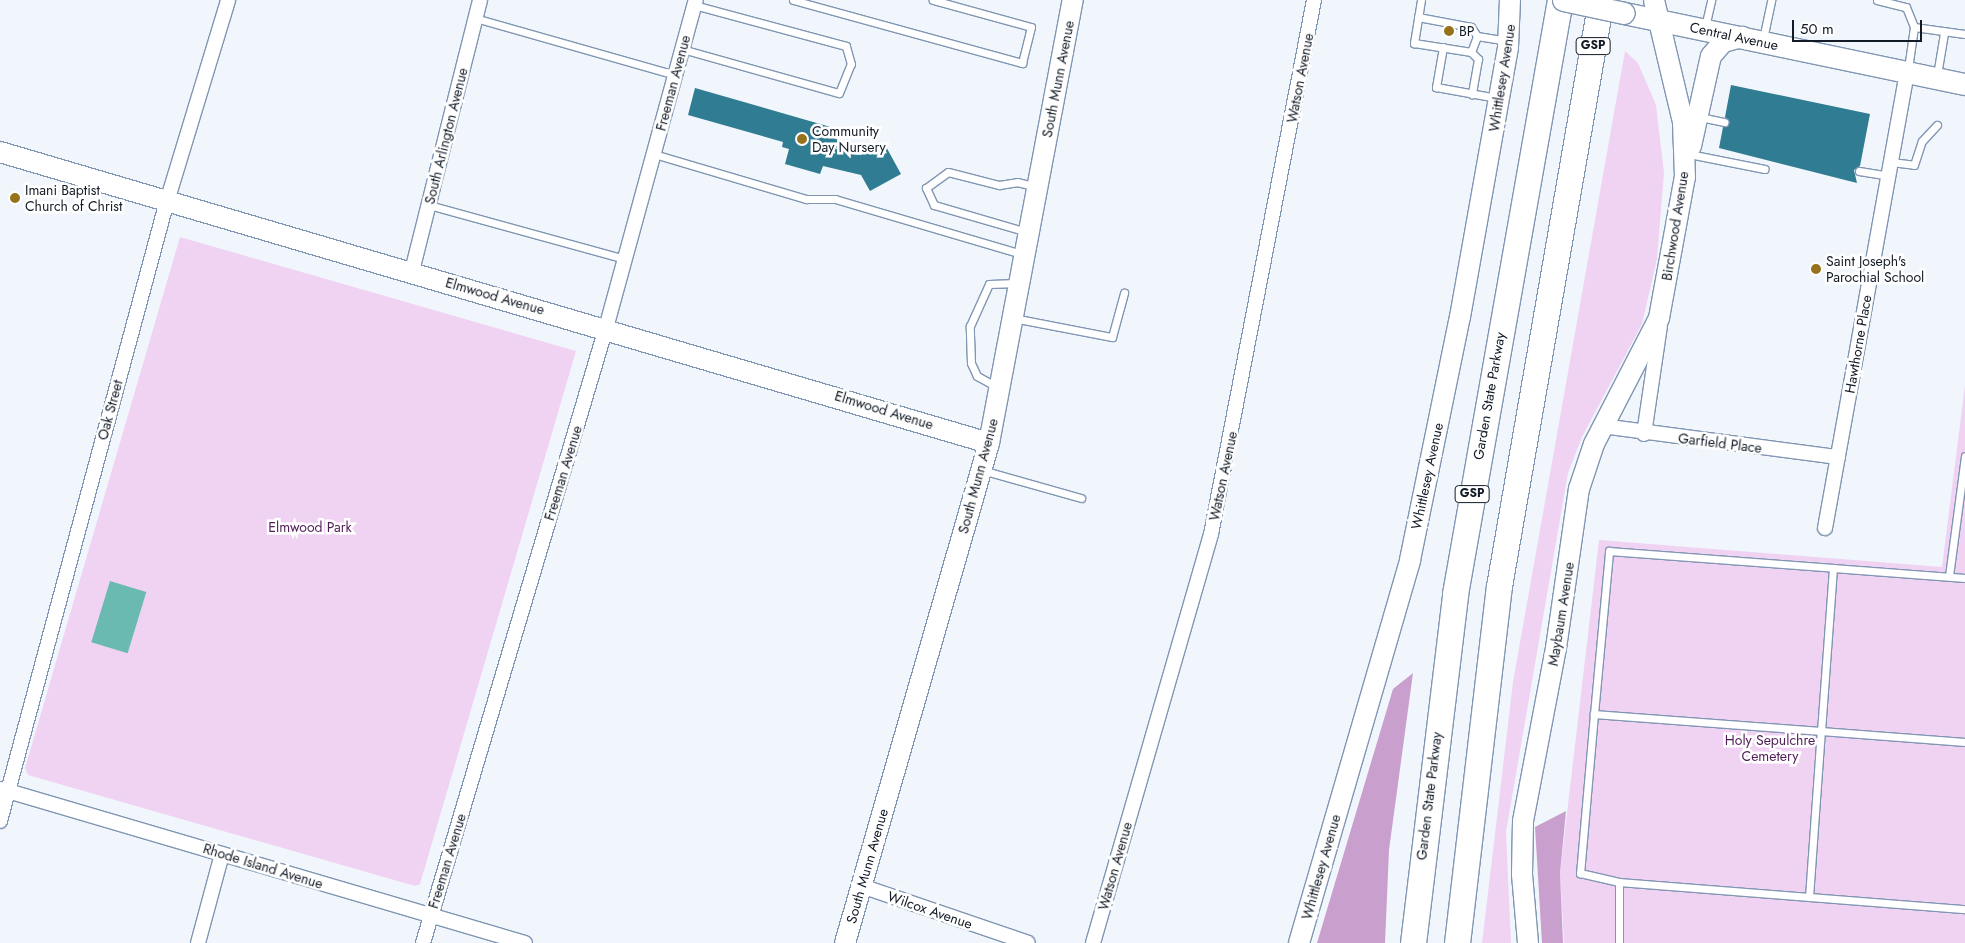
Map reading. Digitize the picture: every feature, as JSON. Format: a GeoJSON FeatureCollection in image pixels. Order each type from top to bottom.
{"type":"FeatureCollection","features":[{"type":"Feature","properties":{"kind":"highway"},"geometry":{"type":"LineString","coordinates":[[1551,47],[1556,0]]}},
{"type":"Feature","properties":{"kind":"highway","name":"Garden State Parkway"},"geometry":{"type":"LineString","coordinates":[[1413,943],[1455,594],[1551,47],[1562,0]]}},
{"type":"Feature","properties":{"kind":"highway","name":"GSP"},"geometry":{"type":"LineString","coordinates":[[1457,943],[1501,577],[1601,0]]}},
{"type":"Feature","properties":{"kind":"highway"},"geometry":{"type":"LineString","coordinates":[[1586,93],[1617,6]]}},
{"type":"Feature","properties":{"kind":"main road","name":"South Munn Avenue"},"geometry":{"type":"LineString","coordinates":[[845,943],[989,443],[1073,0]]}},
{"type":"Feature","properties":{"kind":"main road","name":"Whittlesey Avenue"},"geometry":{"type":"LineString","coordinates":[[1299,943],[1405,578],[1455,345],[1509,41],[1510,0]]}},
{"type":"Feature","properties":{"kind":"main road","name":"Central Avenue"},"geometry":{"type":"LineString","coordinates":[[1562,0],[1655,10],[1704,30],[1965,84]]}},
{"type":"Feature","properties":{"kind":"main road","name":"Birchwood Avenue"},"geometry":{"type":"LineString","coordinates":[[1655,10],[1683,122],[1685,177],[1663,301]]}},
{"type":"Feature","properties":{"kind":"main road"},"geometry":{"type":"LineString","coordinates":[[1685,177],[1711,56],[1722,42],[1742,38]]}},
{"type":"Feature","properties":{"kind":"main road","name":"Elmwood Avenue"},"geometry":{"type":"LineString","coordinates":[[0,152],[606,328],[989,443]]}},
{"type":"Feature","properties":{"kind":"main road","name":"Maybaum Avenue"},"geometry":{"type":"LineString","coordinates":[[1528,943],[1522,874],[1526,797],[1556,648],[1579,489],[1602,426],[1649,344],[1663,301]]}},
{"type":"Feature","properties":{"kind":"street","name":"Oak Street"},"geometry":{"type":"LineString","coordinates":[[0,821],[4,790],[167,200],[228,0]]}},
{"type":"Feature","properties":{"kind":"street","name":"South Arlington Avenue"},"geometry":{"type":"LineString","coordinates":[[412,271],[480,0]]}},
{"type":"Feature","properties":{"kind":"street","name":"Watson Avenue"},"geometry":{"type":"LineString","coordinates":[[1093,943],[1211,534],[1314,0]]}},
{"type":"Feature","properties":{"kind":"street","name":"Freeman Avenue"},"geometry":{"type":"LineString","coordinates":[[423,943],[606,328],[695,3]]}},
{"type":"Feature","properties":{"kind":"street","name":"Hawthorne Place"},"geometry":{"type":"LineString","coordinates":[[1825,528],[1907,72]]}},
{"type":"Feature","properties":{"kind":"street","name":"Birchwood Avenue"},"geometry":{"type":"LineString","coordinates":[[1644,434],[1663,301]]}},
{"type":"Feature","properties":{"kind":"street","name":"Garfield Place"},"geometry":{"type":"LineString","coordinates":[[1602,426],[1644,434],[1838,457]]}},
{"type":"Feature","properties":{"kind":"street","name":"Rhode Island Avenue"},"geometry":{"type":"LineString","coordinates":[[4,790],[525,943]]}},
{"type":"Feature","properties":{"kind":"street"},"geometry":{"type":"LineString","coordinates":[[198,943],[222,854]]}},
{"type":"Feature","properties":{"kind":"street","name":"Wilcox Avenue"},"geometry":{"type":"LineString","coordinates":[[861,886],[1028,943]]}},
{"type":"Feature","properties":{"kind":"lane"},"geometry":{"type":"LineString","coordinates":[[794,0],[1022,64],[1031,28],[933,0]]}},
{"type":"Feature","properties":{"kind":"lane"},"geometry":{"type":"LineString","coordinates":[[1421,0],[1414,43],[1471,52],[1478,59],[1472,94]]}},
{"type":"Feature","properties":{"kind":"lane"},"geometry":{"type":"LineString","coordinates":[[1704,30],[1711,0]]}},
{"type":"Feature","properties":{"kind":"lane"},"geometry":{"type":"LineString","coordinates":[[1763,42],[1771,0]]}},
{"type":"Feature","properties":{"kind":"lane"},"geometry":{"type":"LineString","coordinates":[[1877,0],[1906,7],[1914,27],[1907,72]]}},
{"type":"Feature","properties":{"kind":"lane"},"geometry":{"type":"LineString","coordinates":[[682,49],[839,93],[851,64],[846,46],[695,3]]}},
{"type":"Feature","properties":{"kind":"lane"},"geometry":{"type":"LineString","coordinates":[[475,18],[675,75]]}},
{"type":"Feature","properties":{"kind":"lane"},"geometry":{"type":"LineString","coordinates":[[1418,18],[1471,27],[1476,36],[1471,52]]}},
{"type":"Feature","properties":{"kind":"lane"},"geometry":{"type":"LineString","coordinates":[[1914,27],[1944,33],[1965,34]]}},
{"type":"Feature","properties":{"kind":"lane"},"geometry":{"type":"LineString","coordinates":[[1936,78],[1944,33]]}},
{"type":"Feature","properties":{"kind":"lane"},"geometry":{"type":"LineString","coordinates":[[1476,36],[1509,41]]}},
{"type":"Feature","properties":{"kind":"lane"},"geometry":{"type":"LineString","coordinates":[[1443,47],[1436,88],[1499,98]]}},
{"type":"Feature","properties":{"kind":"lane"},"geometry":{"type":"LineString","coordinates":[[1697,116],[1724,122]]}},
{"type":"Feature","properties":{"kind":"lane"},"geometry":{"type":"LineString","coordinates":[[1891,162],[1914,165],[1922,141],[1937,125]]}},
{"type":"Feature","properties":{"kind":"lane"},"geometry":{"type":"LineString","coordinates":[[654,154],[806,198],[835,199],[1025,255]]}},
{"type":"Feature","properties":{"kind":"lane"},"geometry":{"type":"LineString","coordinates":[[1689,154],[1765,169]]}},
{"type":"Feature","properties":{"kind":"lane"},"geometry":{"type":"LineString","coordinates":[[1859,171],[1889,176]]}},
{"type":"Feature","properties":{"kind":"lane"},"geometry":{"type":"LineString","coordinates":[[1029,232],[934,205],[926,188],[948,172],[1000,185],[1017,182],[1038,187]]}},
{"type":"Feature","properties":{"kind":"lane"},"geometry":{"type":"LineString","coordinates":[[429,205],[625,259]]}},
{"type":"Feature","properties":{"kind":"lane"},"geometry":{"type":"LineString","coordinates":[[1000,388],[987,386],[975,370],[968,345],[970,326],[982,293],[997,281],[1019,283]]}},
{"type":"Feature","properties":{"kind":"lane"},"geometry":{"type":"LineString","coordinates":[[1013,318],[1112,337],[1124,293]]}},
{"type":"Feature","properties":{"kind":"lane"},"geometry":{"type":"LineString","coordinates":[[1949,576],[1965,456]]}},
{"type":"Feature","properties":{"kind":"lane"},"geometry":{"type":"LineString","coordinates":[[982,470],[1081,498]]}},
{"type":"Feature","properties":{"kind":"lane"},"geometry":{"type":"LineString","coordinates":[[1965,578],[1609,551],[1580,874],[1619,882],[1965,909]]}},
{"type":"Feature","properties":{"kind":"lane"},"geometry":{"type":"LineString","coordinates":[[1809,897],[1833,568]]}},
{"type":"Feature","properties":{"kind":"lane"},"geometry":{"type":"LineString","coordinates":[[1594,714],[1965,742]]}},
{"type":"Feature","properties":{"kind":"lane"},"geometry":{"type":"LineString","coordinates":[[1619,882],[1619,943]]}},
{"type":"Feature","properties":{"kind":"green space"},"geometry":{"type":"Polygon","coordinates":[[[1625,51],[1638,63],[1656,105],[1664,173],[1657,259],[1642,324],[1582,437],[1568,473],[1506,832],[1511,943],[1482,943],[1513,682],[1625,51]]]}},
{"type":"Feature","properties":{"kind":"green space","name":"Elmwood Park"},"geometry":{"type":"Polygon","coordinates":[[[180,237],[576,351],[420,884],[415,886],[28,775],[25,768],[180,237]]]}},
{"type":"Feature","properties":{"kind":"green space","name":"Holy Sepulchre Cemetery"},"geometry":{"type":"Polygon","coordinates":[[[1965,385],[1965,943],[1564,943],[1560,873],[1599,540],[1942,567],[1965,385]]]}},
{"type":"Feature","properties":{"kind":"shaded area"},"geometry":{"type":"Polygon","coordinates":[[[110,581],[146,592],[128,653],[91,642],[110,581]]]}},
{"type":"Feature","properties":{"kind":"shaded area"},"geometry":{"type":"Polygon","coordinates":[[[1413,673],[1389,850],[1385,943],[1317,943],[1393,689],[1413,673]]]}},
{"type":"Feature","properties":{"kind":"shaded area"},"geometry":{"type":"Polygon","coordinates":[[[1566,811],[1560,873],[1563,943],[1542,943],[1535,827],[1566,811]]]}},
{"type":"Feature","properties":{"kind":"building"},"geometry":{"type":"Polygon","coordinates":[[[1731,85],[1870,114],[1860,166],[1854,170],[1857,183],[1719,148],[1723,127],[1729,123],[1725,117],[1731,85]]]}},
{"type":"Feature","properties":{"kind":"building","name":"Community Day Nursery"},"geometry":{"type":"Polygon","coordinates":[[[695,88],[834,128],[831,137],[839,140],[836,149],[861,155],[884,143],[901,174],[870,191],[861,175],[823,166],[820,174],[785,164],[789,149],[782,147],[783,142],[688,115],[695,88]]]}},
{"type":"Feature","properties":{"kind":"place","name":"BP"},"geometry":{"type":"Point","coordinates":[1449,31]}},
{"type":"Feature","properties":{"kind":"place","name":"Community Day Nursery"},"geometry":{"type":"Point","coordinates":[802,139]}},
{"type":"Feature","properties":{"kind":"place","name":"Imani Baptist Church of Christ"},"geometry":{"type":"Point","coordinates":[15,198]}},
{"type":"Feature","properties":{"kind":"place","name":"Saint Joseph's Parochial School"},"geometry":{"type":"Point","coordinates":[1816,269]}}]}
